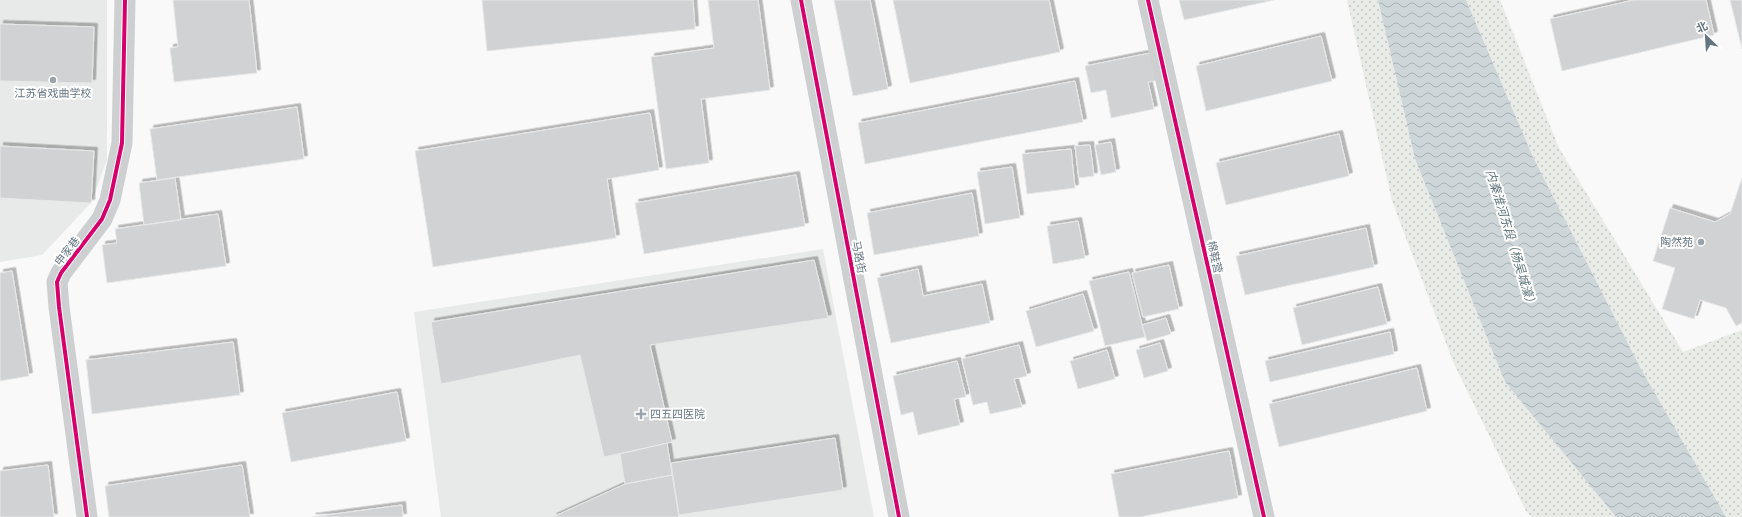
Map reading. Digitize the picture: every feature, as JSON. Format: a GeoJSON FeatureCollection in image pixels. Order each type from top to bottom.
{"type":"FeatureCollection","features":[{"type":"Feature","properties":{"kind":"street","name":"申家巷"},"geometry":{"type":"LineString","coordinates":[[87,517],[58,307],[57,282],[61,273],[102,219],[110,200],[122,143],[125,0]]}},
{"type":"Feature","properties":{"kind":"street","name":"马路街"},"geometry":{"type":"LineString","coordinates":[[801,0],[899,517]]}},
{"type":"Feature","properties":{"kind":"street","name":"棉鞋营"},"geometry":{"type":"LineString","coordinates":[[1148,0],[1264,517]]}},
{"type":"Feature","properties":{"kind":"shaded area","name":"江苏省戏曲学校"},"geometry":{"type":"Polygon","coordinates":[[[0,0],[107,0],[107,160],[91,203],[42,255],[0,262],[0,0]]]}},
{"type":"Feature","properties":{"kind":"shaded area"},"geometry":{"type":"Polygon","coordinates":[[[1347,0],[1378,0],[1415,159],[1505,382],[1616,517],[1532,517],[1526,511],[1454,364],[1392,201],[1347,0]]]}},
{"type":"Feature","properties":{"kind":"shaded area"},"geometry":{"type":"Polygon","coordinates":[[[1466,0],[1500,0],[1559,148],[1683,352],[1742,330],[1742,517],[1726,517],[1641,369],[1533,157],[1466,0]]]}},
{"type":"Feature","properties":{"kind":"shaded area","name":"四五四医院"},"geometry":{"type":"Polygon","coordinates":[[[823,249],[874,517],[441,517],[414,312],[823,249]]]}},
{"type":"Feature","properties":{"kind":"water","name":"内秦淮河东段（杨吴城濠）"},"geometry":{"type":"Polygon","coordinates":[[[1378,0],[1466,0],[1533,157],[1641,369],[1726,517],[1616,517],[1505,382],[1415,159],[1378,0]]]}},
{"type":"Feature","properties":{"kind":"building"},"geometry":{"type":"Polygon","coordinates":[[[173,0],[249,0],[257,73],[174,82],[170,48],[178,47],[173,0]]]}},
{"type":"Feature","properties":{"kind":"building"},"geometry":{"type":"Polygon","coordinates":[[[482,0],[693,0],[695,29],[487,51],[482,0]]]}},
{"type":"Feature","properties":{"kind":"building"},"geometry":{"type":"Polygon","coordinates":[[[708,0],[758,0],[770,90],[701,99],[709,163],[666,169],[651,57],[714,48],[708,0]]]}},
{"type":"Feature","properties":{"kind":"building"},"geometry":{"type":"Polygon","coordinates":[[[834,0],[870,0],[888,89],[853,96],[834,0]]]}},
{"type":"Feature","properties":{"kind":"building"},"geometry":{"type":"Polygon","coordinates":[[[893,0],[1049,0],[1060,52],[910,83],[893,0]]]}},
{"type":"Feature","properties":{"kind":"building"},"geometry":{"type":"Polygon","coordinates":[[[1179,0],[1274,0],[1184,20],[1179,0]]]}},
{"type":"Feature","properties":{"kind":"building"},"geometry":{"type":"Polygon","coordinates":[[[1634,0],[1706,0],[1714,35],[1562,71],[1550,19],[1634,0]]]}},
{"type":"Feature","properties":{"kind":"building"},"geometry":{"type":"Polygon","coordinates":[[[1730,0],[1742,0],[1742,49],[1730,0]]]}},
{"type":"Feature","properties":{"kind":"building"},"geometry":{"type":"Polygon","coordinates":[[[0,24],[94,27],[92,83],[0,81],[0,24]]]}},
{"type":"Feature","properties":{"kind":"building"},"geometry":{"type":"Polygon","coordinates":[[[1321,36],[1332,81],[1206,111],[1196,66],[1321,36]]]}},
{"type":"Feature","properties":{"kind":"building"},"geometry":{"type":"Polygon","coordinates":[[[1155,52],[1160,80],[1148,82],[1154,109],[1111,118],[1106,90],[1091,93],[1085,66],[1155,52]]]}},
{"type":"Feature","properties":{"kind":"building"},"geometry":{"type":"Polygon","coordinates":[[[1075,81],[1083,122],[865,164],[858,123],[1075,81]]]}},
{"type":"Feature","properties":{"kind":"building"},"geometry":{"type":"Polygon","coordinates":[[[297,107],[304,159],[157,180],[150,129],[297,107]]]}},
{"type":"Feature","properties":{"kind":"building"},"geometry":{"type":"Polygon","coordinates":[[[650,113],[659,170],[607,179],[616,238],[433,267],[415,151],[650,113]]]}},
{"type":"Feature","properties":{"kind":"building"},"geometry":{"type":"Polygon","coordinates":[[[1339,134],[1349,176],[1226,205],[1216,163],[1339,134]]]}},
{"type":"Feature","properties":{"kind":"building"},"geometry":{"type":"Polygon","coordinates":[[[1111,142],[1116,172],[1101,175],[1095,145],[1111,142]]]}},
{"type":"Feature","properties":{"kind":"building"},"geometry":{"type":"Polygon","coordinates":[[[1090,145],[1094,176],[1079,178],[1075,146],[1090,145]]]}},
{"type":"Feature","properties":{"kind":"building"},"geometry":{"type":"Polygon","coordinates":[[[0,146],[94,151],[91,203],[0,198],[0,146]]]}},
{"type":"Feature","properties":{"kind":"building"},"geometry":{"type":"Polygon","coordinates":[[[1071,149],[1075,188],[1027,194],[1022,154],[1071,149]]]}},
{"type":"Feature","properties":{"kind":"building"},"geometry":{"type":"Polygon","coordinates":[[[1012,167],[1020,218],[985,224],[977,172],[1012,167]]]}},
{"type":"Feature","properties":{"kind":"building"},"geometry":{"type":"Polygon","coordinates":[[[796,175],[805,226],[644,254],[635,203],[796,175]]]}},
{"type":"Feature","properties":{"kind":"building"},"geometry":{"type":"Polygon","coordinates":[[[175,178],[181,220],[144,225],[139,183],[175,178]]]}},
{"type":"Feature","properties":{"kind":"building","name":"陶然苑"},"geometry":{"type":"Polygon","coordinates":[[[1742,178],[1742,323],[1736,326],[1726,308],[1700,300],[1694,319],[1662,309],[1675,268],[1653,261],[1670,208],[1715,222],[1730,214],[1742,178]]]}},
{"type":"Feature","properties":{"kind":"building"},"geometry":{"type":"Polygon","coordinates":[[[972,193],[979,236],[874,255],[867,213],[972,193]]]}},
{"type":"Feature","properties":{"kind":"building"},"geometry":{"type":"Polygon","coordinates":[[[218,214],[226,266],[107,283],[102,245],[117,243],[115,229],[218,214]]]}},
{"type":"Feature","properties":{"kind":"building"},"geometry":{"type":"Polygon","coordinates":[[[1078,221],[1085,258],[1053,264],[1047,226],[1078,221]]]}},
{"type":"Feature","properties":{"kind":"building"},"geometry":{"type":"Polygon","coordinates":[[[1366,228],[1374,267],[1245,295],[1236,256],[1366,228]]]}},
{"type":"Feature","properties":{"kind":"building"},"geometry":{"type":"Polygon","coordinates":[[[814,260],[828,318],[650,345],[672,442],[604,457],[580,355],[441,384],[431,322],[814,260]]]}},
{"type":"Feature","properties":{"kind":"building"},"geometry":{"type":"Polygon","coordinates":[[[1169,265],[1179,309],[1143,317],[1132,273],[1169,265]]]}},
{"type":"Feature","properties":{"kind":"building"},"geometry":{"type":"Polygon","coordinates":[[[918,269],[923,296],[982,284],[990,323],[891,343],[877,278],[918,269]]]}},
{"type":"Feature","properties":{"kind":"building"},"geometry":{"type":"Polygon","coordinates":[[[12,271],[29,376],[0,381],[0,273],[12,271]]]}},
{"type":"Feature","properties":{"kind":"building"},"geometry":{"type":"Polygon","coordinates":[[[1129,272],[1145,337],[1105,346],[1089,281],[1129,272]]]}},
{"type":"Feature","properties":{"kind":"building"},"geometry":{"type":"Polygon","coordinates":[[[1378,287],[1387,324],[1302,345],[1293,308],[1378,287]]]}},
{"type":"Feature","properties":{"kind":"building"},"geometry":{"type":"Polygon","coordinates":[[[1083,294],[1094,331],[1036,347],[1026,311],[1083,294]]]}},
{"type":"Feature","properties":{"kind":"building"},"geometry":{"type":"Polygon","coordinates":[[[1166,318],[1171,334],[1147,341],[1142,325],[1166,318]]]}},
{"type":"Feature","properties":{"kind":"building"},"geometry":{"type":"Polygon","coordinates":[[[1390,332],[1394,354],[1270,382],[1265,361],[1390,332]]]}},
{"type":"Feature","properties":{"kind":"building"},"geometry":{"type":"Polygon","coordinates":[[[233,342],[240,395],[92,414],[86,360],[233,342]]]}},
{"type":"Feature","properties":{"kind":"building"},"geometry":{"type":"Polygon","coordinates":[[[1160,343],[1168,371],[1144,378],[1136,350],[1160,343]]]}},
{"type":"Feature","properties":{"kind":"building"},"geometry":{"type":"Polygon","coordinates":[[[1019,345],[1027,376],[1014,379],[1022,407],[990,414],[987,402],[973,405],[962,359],[1019,345]]]}},
{"type":"Feature","properties":{"kind":"building"},"geometry":{"type":"Polygon","coordinates":[[[1107,350],[1115,379],[1078,389],[1070,361],[1107,350]]]}},
{"type":"Feature","properties":{"kind":"building"},"geometry":{"type":"Polygon","coordinates":[[[957,361],[966,397],[954,399],[960,425],[918,435],[913,412],[901,415],[893,376],[957,361]]]}},
{"type":"Feature","properties":{"kind":"building"},"geometry":{"type":"Polygon","coordinates":[[[1417,368],[1427,411],[1279,447],[1269,404],[1417,368]]]}},
{"type":"Feature","properties":{"kind":"building"},"geometry":{"type":"Polygon","coordinates":[[[397,392],[406,441],[291,462],[282,413],[397,392]]]}},
{"type":"Feature","properties":{"kind":"building"},"geometry":{"type":"Polygon","coordinates":[[[835,438],[843,490],[679,515],[671,463],[835,438]]]}},
{"type":"Feature","properties":{"kind":"building"},"geometry":{"type":"Polygon","coordinates":[[[667,443],[672,475],[625,484],[620,454],[667,443]]]}},
{"type":"Feature","properties":{"kind":"building"},"geometry":{"type":"Polygon","coordinates":[[[1229,451],[1238,498],[1140,517],[1119,517],[1111,474],[1229,451]]]}},
{"type":"Feature","properties":{"kind":"building"},"geometry":{"type":"Polygon","coordinates":[[[48,465],[54,517],[0,517],[0,471],[48,465]]]}},
{"type":"Feature","properties":{"kind":"building"},"geometry":{"type":"Polygon","coordinates":[[[242,465],[250,517],[109,517],[105,486],[242,465]]]}},
{"type":"Feature","properties":{"kind":"building"},"geometry":{"type":"Polygon","coordinates":[[[672,475],[679,517],[553,517],[625,484],[672,475]]]}},
{"type":"Feature","properties":{"kind":"building"},"geometry":{"type":"Polygon","coordinates":[[[402,505],[403,517],[312,517],[402,505]]]}},
{"type":"Feature","properties":{"kind":"cycle path"},"geometry":{"type":"LineString","coordinates":[[87,517],[57,282],[61,273],[102,219],[110,200],[122,143],[125,0]]}},
{"type":"Feature","properties":{"kind":"cycle path"},"geometry":{"type":"LineString","coordinates":[[801,0],[899,517]]}},
{"type":"Feature","properties":{"kind":"cycle path"},"geometry":{"type":"LineString","coordinates":[[1148,0],[1264,517]]}},
{"type":"Feature","properties":{"kind":"place","name":"江苏省戏曲学校"},"geometry":{"type":"Point","coordinates":[53,80]}},
{"type":"Feature","properties":{"kind":"place","name":"陶然苑"},"geometry":{"type":"Point","coordinates":[1701,242]}},
{"type":"Feature","properties":{"kind":"place","name":"四五四医院"},"geometry":{"type":"Point","coordinates":[641,414]}}]}
